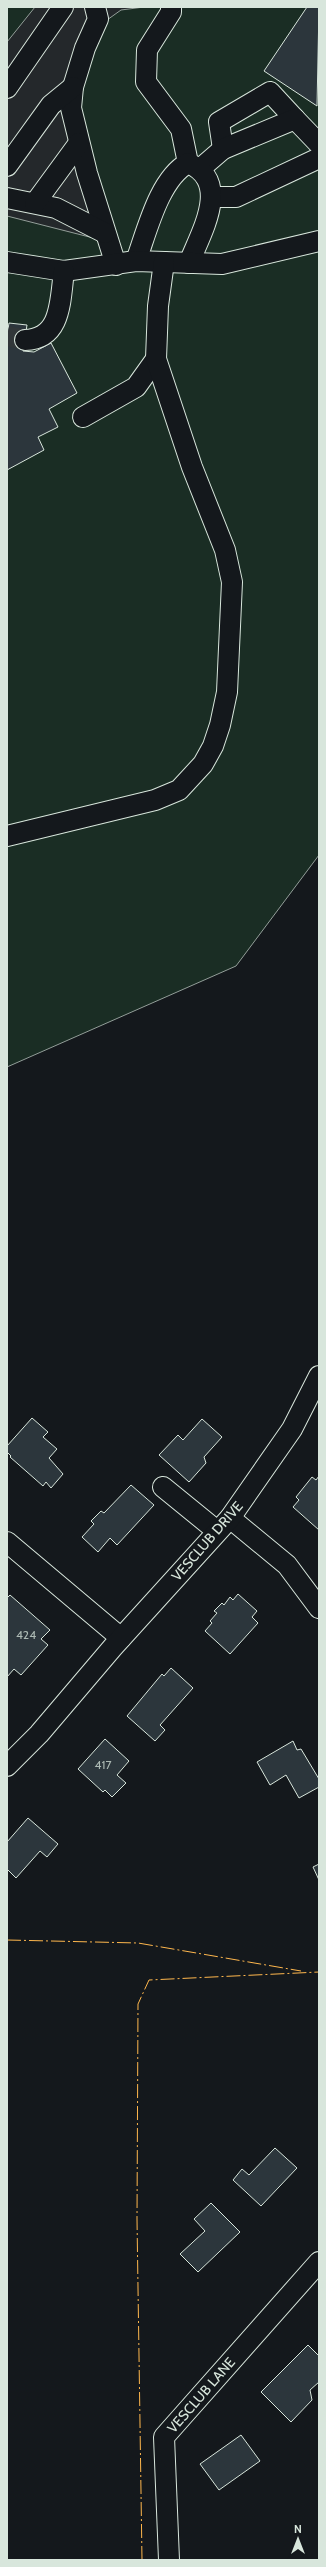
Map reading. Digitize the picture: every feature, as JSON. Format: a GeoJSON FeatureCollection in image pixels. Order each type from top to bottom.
{"type":"FeatureCollection","features":[{"type":"Feature","properties":{"kind":"street"},"geometry":{"type":"LineString","coordinates":[[7,88],[63,7]]}},
{"type":"Feature","properties":{"kind":"street"},"geometry":{"type":"LineString","coordinates":[[95,7],[98,18],[85,48],[73,87],[71,108],[79,143],[105,233],[116,265]]}},
{"type":"Feature","properties":{"kind":"street"},"geometry":{"type":"LineString","coordinates":[[171,7],[171,12],[147,50],[146,82],[181,129],[195,166],[209,184],[212,198],[206,220],[189,263]]}},
{"type":"Feature","properties":{"kind":"street"},"geometry":{"type":"LineString","coordinates":[[7,166],[51,105],[73,87]]}},
{"type":"Feature","properties":{"kind":"street"},"geometry":{"type":"LineString","coordinates":[[223,149],[219,122],[270,92],[319,144]]}},
{"type":"Feature","properties":{"kind":"street"},"geometry":{"type":"LineString","coordinates":[[136,261],[164,188],[178,169],[195,166],[223,149],[295,119]]}},
{"type":"Feature","properties":{"kind":"street"},"geometry":{"type":"LineString","coordinates":[[35,203],[79,143]]}},
{"type":"Feature","properties":{"kind":"street"},"geometry":{"type":"LineString","coordinates":[[212,198],[236,197],[319,158]]}},
{"type":"Feature","properties":{"kind":"street"},"geometry":{"type":"LineString","coordinates":[[7,198],[56,208],[105,233]]}},
{"type":"Feature","properties":{"kind":"street"},"geometry":{"type":"LineString","coordinates":[[7,262],[64,271],[116,265],[136,261],[222,264],[319,241]]}},
{"type":"Feature","properties":{"kind":"street"},"geometry":{"type":"LineString","coordinates":[[7,836],[155,800],[179,790],[203,764],[215,739],[227,692],[231,639],[231,571],[156,359],[156,318],[164,262]]}},
{"type":"Feature","properties":{"kind":"street"},"geometry":{"type":"LineString","coordinates":[[25,340],[37,340],[50,330],[58,313],[64,271]]}},
{"type":"Feature","properties":{"kind":"street"},"geometry":{"type":"LineString","coordinates":[[83,417],[136,387],[156,359]]}},
{"type":"Feature","properties":{"kind":"street","name":"VESCLUB DRIVE"},"geometry":{"type":"LineString","coordinates":[[7,1766],[39,1734],[121,1638],[224,1524],[292,1429],[319,1376]]}},
{"type":"Feature","properties":{"kind":"street"},"geometry":{"type":"LineString","coordinates":[[163,1487],[287,1564],[319,1608]]}},
{"type":"Feature","properties":{"kind":"street"},"geometry":{"type":"LineString","coordinates":[[7,1542],[121,1638]]}},
{"type":"Feature","properties":{"kind":"street","name":"VESCLUB LANE"},"geometry":{"type":"LineString","coordinates":[[169,2560],[164,2437],[319,2262]]}},
{"type":"Feature","properties":{"kind":"green space"},"geometry":{"type":"Polygon","coordinates":[[[7,7],[319,7],[319,855],[236,966],[7,1067],[7,7]]]}},
{"type":"Feature","properties":{"kind":"shaded area"},"geometry":{"type":"Polygon","coordinates":[[[35,7],[144,7],[121,10],[100,25],[83,70],[79,121],[117,244],[7,216],[7,42],[35,7]]]}},
{"type":"Feature","properties":{"kind":"building"},"geometry":{"type":"Polygon","coordinates":[[[307,7],[319,7],[317,106],[264,71],[307,7]]]}},
{"type":"Feature","properties":{"kind":"building"},"geometry":{"type":"Polygon","coordinates":[[[9,323],[27,325],[23,351],[34,352],[51,343],[77,393],[49,409],[58,427],[38,437],[44,450],[7,470],[7,335],[9,323]]]}},
{"type":"Feature","properties":{"kind":"building"},"geometry":{"type":"Polygon","coordinates":[[[32,1418],[48,1432],[43,1437],[57,1449],[49,1458],[63,1474],[51,1488],[46,1482],[43,1486],[10,1457],[11,1456],[7,1452],[7,1446],[32,1418]]]}},
{"type":"Feature","properties":{"kind":"building"},"geometry":{"type":"Polygon","coordinates":[[[202,1419],[222,1437],[204,1457],[206,1463],[189,1482],[159,1455],[178,1435],[183,1440],[202,1419]]]}},
{"type":"Feature","properties":{"kind":"building"},"geometry":{"type":"Polygon","coordinates":[[[319,1476],[319,1530],[293,1507],[299,1500],[296,1497],[312,1477],[316,1480],[319,1476]]]}},
{"type":"Feature","properties":{"kind":"building"},"geometry":{"type":"Polygon","coordinates":[[[131,1485],[154,1505],[117,1545],[110,1538],[98,1552],[82,1537],[94,1524],[91,1521],[101,1511],[104,1513],[131,1485]]]}},
{"type":"Feature","properties":{"kind":"building"},"geometry":{"type":"Polygon","coordinates":[[[238,1594],[257,1611],[252,1617],[258,1623],[230,1654],[205,1631],[212,1623],[210,1621],[217,1613],[214,1611],[222,1603],[224,1605],[230,1597],[233,1600],[238,1594]]]}},
{"type":"Feature","properties":{"kind":"building"},"geometry":{"type":"Polygon","coordinates":[[[10,1595],[50,1630],[41,1639],[48,1645],[21,1675],[14,1669],[7,1677],[7,1598],[10,1595]]]}},
{"type":"Feature","properties":{"kind":"building"},"geometry":{"type":"Polygon","coordinates":[[[171,1668],[193,1688],[160,1725],[165,1730],[155,1741],[127,1716],[162,1674],[164,1676],[171,1668]]]}},
{"type":"Feature","properties":{"kind":"building"},"geometry":{"type":"Polygon","coordinates":[[[105,1739],[129,1761],[117,1775],[126,1783],[112,1797],[105,1790],[103,1792],[78,1769],[105,1739]]]}},
{"type":"Feature","properties":{"kind":"building"},"geometry":{"type":"Polygon","coordinates":[[[293,1741],[297,1750],[301,1749],[319,1779],[319,1787],[299,1798],[286,1775],[270,1785],[257,1762],[293,1741]]]}},
{"type":"Feature","properties":{"kind":"building"},"geometry":{"type":"Polygon","coordinates":[[[28,1818],[58,1844],[47,1857],[40,1851],[16,1878],[7,1869],[7,1842],[28,1818]]]}},
{"type":"Feature","properties":{"kind":"building"},"geometry":{"type":"Polygon","coordinates":[[[319,1864],[319,1880],[313,1867],[319,1864]]]}},
{"type":"Feature","properties":{"kind":"building"},"geometry":{"type":"Polygon","coordinates":[[[275,2148],[297,2168],[261,2206],[233,2180],[242,2169],[249,2175],[275,2148]]]}},
{"type":"Feature","properties":{"kind":"building"},"geometry":{"type":"Polygon","coordinates":[[[211,2203],[240,2232],[198,2272],[180,2254],[205,2231],[194,2219],[211,2203]]]}},
{"type":"Feature","properties":{"kind":"building"},"geometry":{"type":"Polygon","coordinates":[[[308,2345],[319,2356],[319,2382],[310,2390],[312,2400],[291,2422],[261,2392],[308,2345]]]}},
{"type":"Feature","properties":{"kind":"building"},"geometry":{"type":"Polygon","coordinates":[[[241,2435],[260,2461],[219,2490],[200,2464],[241,2435]]]}},
{"type":"Feature","properties":{"kind":"tunnel"},"geometry":{"type":"LineString","coordinates":[[7,336],[25,340]]}},
{"type":"Feature","properties":{"kind":"power"},"geometry":{"type":"LineString","coordinates":[[7,1940],[138,1943],[301,1971]]}},
{"type":"Feature","properties":{"kind":"power"},"geometry":{"type":"LineString","coordinates":[[142,2560],[137,2219],[138,2004],[149,1980],[319,1972]]}}]}
